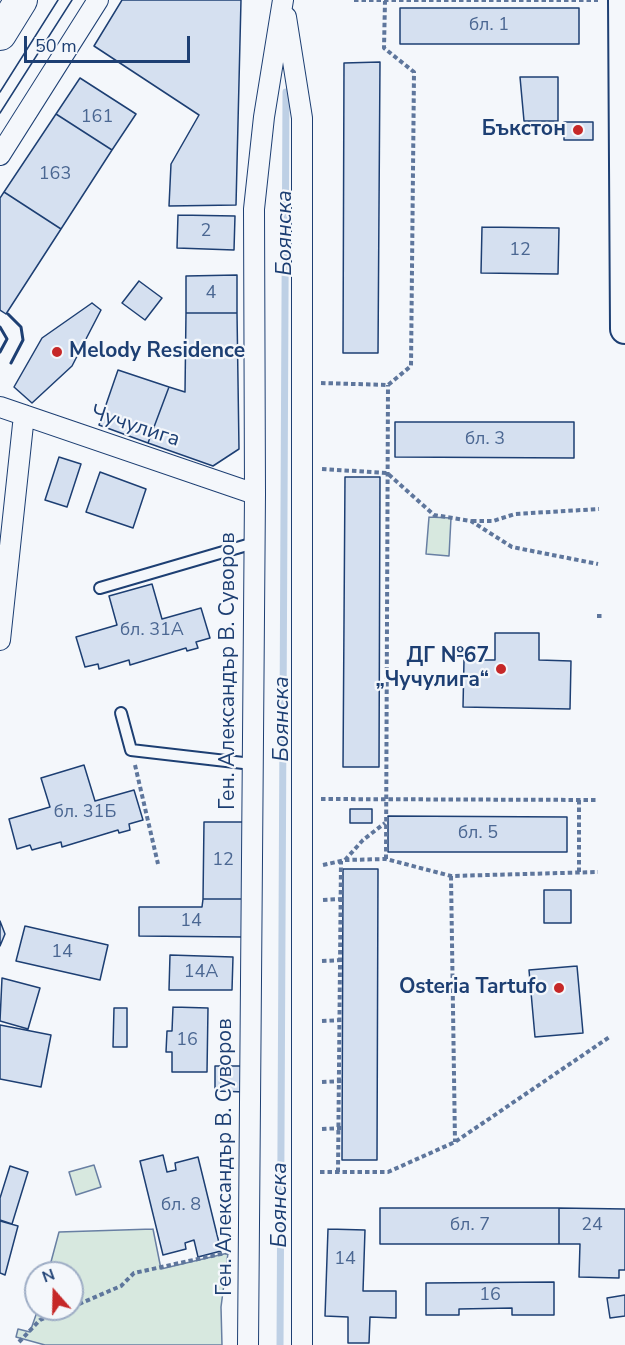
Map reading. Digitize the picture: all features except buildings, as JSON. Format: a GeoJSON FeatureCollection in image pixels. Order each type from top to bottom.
{"type":"FeatureCollection","features":[{"type":"Feature","properties":{"kind":"main road"},"geometry":{"type":"LineString","coordinates":[[0,34],[21,0]]}},
{"type":"Feature","properties":{"kind":"street"},"geometry":{"type":"LineString","coordinates":[[0,155],[98,0]]}},
{"type":"Feature","properties":{"kind":"street","name":"Ген. Александър В. Суворов"},"geometry":{"type":"LineString","coordinates":[[283,0],[302,118],[302,1345]]}},
{"type":"Feature","properties":{"kind":"street","name":"Ген. Александър В. Суворов"},"geometry":{"type":"LineString","coordinates":[[248,1345],[255,494],[254,209],[264,117],[283,0]]}},
{"type":"Feature","properties":{"kind":"street"},"geometry":{"type":"LineString","coordinates":[[622,0],[625,329]]}},
{"type":"Feature","properties":{"kind":"street","name":"Чучулига"},"geometry":{"type":"LineString","coordinates":[[0,407],[255,494]]}},
{"type":"Feature","properties":{"kind":"street"},"geometry":{"type":"LineString","coordinates":[[0,640],[24,415]]}},
{"type":"Feature","properties":{"kind":"lane"},"geometry":{"type":"LineString","coordinates":[[100,588],[254,543]]}},
{"type":"Feature","properties":{"kind":"lane"},"geometry":{"type":"LineString","coordinates":[[120,713],[131,750],[252,764]]}},
{"type":"Feature","properties":{"kind":"path"},"geometry":{"type":"LineString","coordinates":[[354,0],[598,0]]}},
{"type":"Feature","properties":{"kind":"path"},"geometry":{"type":"LineString","coordinates":[[302,383],[388,385],[411,366],[414,72],[384,48],[385,1]]}},
{"type":"Feature","properties":{"kind":"path"},"geometry":{"type":"LineString","coordinates":[[386,860],[388,385]]}},
{"type":"Feature","properties":{"kind":"path"},"geometry":{"type":"LineString","coordinates":[[302,468],[387,472],[434,515],[471,521],[493,521],[515,514],[599,509]]}},
{"type":"Feature","properties":{"kind":"path"},"geometry":{"type":"LineString","coordinates":[[471,521],[512,547],[598,564]]}},
{"type":"Feature","properties":{"kind":"path"},"geometry":{"type":"LineString","coordinates":[[131,750],[158,864]]}},
{"type":"Feature","properties":{"kind":"path"},"geometry":{"type":"LineString","coordinates":[[302,798],[596,800]]}},
{"type":"Feature","properties":{"kind":"path"},"geometry":{"type":"LineString","coordinates":[[579,800],[579,872]]}},
{"type":"Feature","properties":{"kind":"path"},"geometry":{"type":"LineString","coordinates":[[338,1172],[343,860],[386,822]]}},
{"type":"Feature","properties":{"kind":"path"},"geometry":{"type":"LineString","coordinates":[[302,870],[343,860],[386,860],[451,876],[598,872]]}},
{"type":"Feature","properties":{"kind":"path"},"geometry":{"type":"LineString","coordinates":[[451,876],[455,1142]]}},
{"type":"Feature","properties":{"kind":"path"},"geometry":{"type":"LineString","coordinates":[[315,901],[341,899]]}},
{"type":"Feature","properties":{"kind":"path"},"geometry":{"type":"LineString","coordinates":[[315,961],[341,960]]}},
{"type":"Feature","properties":{"kind":"path"},"geometry":{"type":"LineString","coordinates":[[302,1171],[388,1172],[455,1142],[611,1036]]}},
{"type":"Feature","properties":{"kind":"path"},"geometry":{"type":"LineString","coordinates":[[84,1301],[121,1286],[134,1273],[249,1247]]}},
{"type":"Feature","properties":{"kind":"path"},"geometry":{"type":"LineString","coordinates":[[19,1342],[39,1321]]}},
{"type":"Feature","properties":{"kind":"shaded area"},"geometry":{"type":"Polygon","coordinates":[[[429,517],[451,518],[449,556],[426,554],[429,517]]]}},
{"type":"Feature","properties":{"kind":"shaded area"},"geometry":{"type":"Polygon","coordinates":[[[94,1165],[101,1187],[76,1195],[69,1172],[94,1165]]]}},
{"type":"Feature","properties":{"kind":"shaded area"},"geometry":{"type":"Polygon","coordinates":[[[153,1229],[161,1269],[228,1253],[221,1307],[222,1345],[45,1345],[16,1337],[18,1329],[30,1332],[34,1321],[84,1321],[84,1261],[51,1261],[59,1232],[153,1229]]]}},
{"type":"Feature","properties":{"kind":"waterway","name":"Боянска"},"geometry":{"type":"LineString","coordinates":[[280,1345],[286,92]]}},
{"type":"Feature","properties":{"kind":"tram line"},"geometry":{"type":"LineString","coordinates":[[0,92],[58,0]]}},
{"type":"Feature","properties":{"kind":"tram line"},"geometry":{"type":"LineString","coordinates":[[0,113],[72,0]]}},
{"type":"Feature","properties":{"kind":"wall"},"geometry":{"type":"LineString","coordinates":[[8,314],[21,327],[23,340],[11,363]]}},
{"type":"Feature","properties":{"kind":"wall"},"geometry":{"type":"LineString","coordinates":[[0,327],[7,339],[0,352]]}},
{"type":"Feature","properties":{"kind":"place","name":"Бъкстон"},"geometry":{"type":"Point","coordinates":[578,130]}},
{"type":"Feature","properties":{"kind":"place","name":"Melody Residence"},"geometry":{"type":"Point","coordinates":[57,352]}},
{"type":"Feature","properties":{"kind":"place","name":"ДГ №67 „Чучулига“"},"geometry":{"type":"Point","coordinates":[501,669]}},
{"type":"Feature","properties":{"kind":"place","name":"Osteria Tartufo"},"geometry":{"type":"Point","coordinates":[559,988]}}]}
